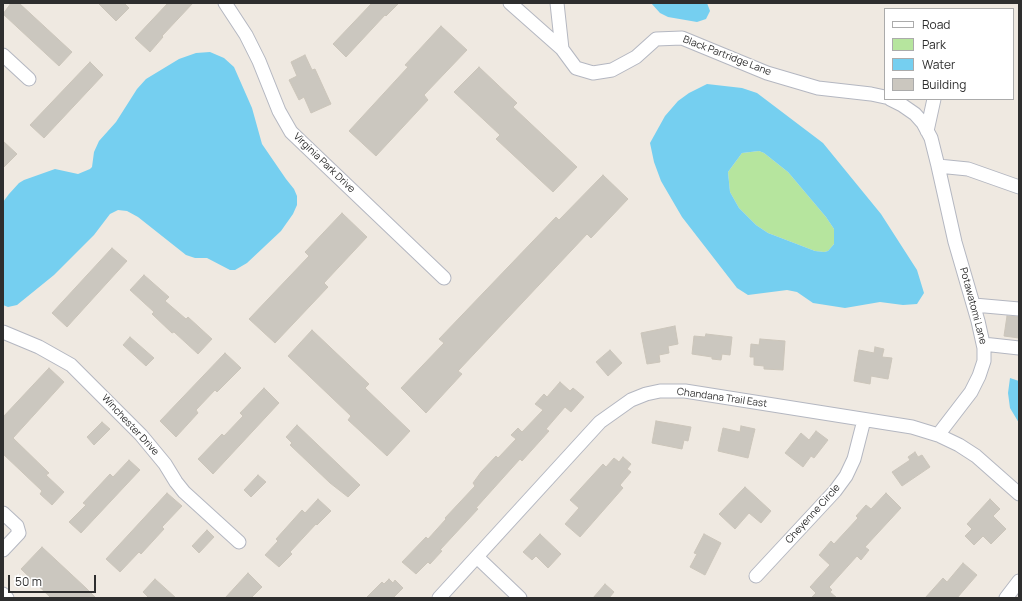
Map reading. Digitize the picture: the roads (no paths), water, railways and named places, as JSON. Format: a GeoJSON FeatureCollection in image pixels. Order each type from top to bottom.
{"type":"FeatureCollection","features":[{"type":"Feature","properties":{"kind":"street","name":"Virginia Park Drive"},"geometry":{"type":"LineString","coordinates":[[225,3],[246,35],[259,61],[279,111],[291,132],[444,278]]}},
{"type":"Feature","properties":{"kind":"street","name":"Black Partridge Lane"},"geometry":{"type":"LineString","coordinates":[[510,3],[562,49],[576,68],[594,73],[612,70],[636,57],[656,39],[682,38],[767,72],[818,88],[884,97]]}},
{"type":"Feature","properties":{"kind":"street"},"geometry":{"type":"LineString","coordinates":[[557,3],[562,49]]}},
{"type":"Feature","properties":{"kind":"street"},"geometry":{"type":"LineString","coordinates":[[3,55],[29,79]]}},
{"type":"Feature","properties":{"kind":"street"},"geometry":{"type":"LineString","coordinates":[[927,131],[934,100]]}},
{"type":"Feature","properties":{"kind":"street"},"geometry":{"type":"LineString","coordinates":[[903,102],[923,123],[931,138],[938,166],[968,169],[1019,187]]}},
{"type":"Feature","properties":{"kind":"street","name":"Potawatomi Lane"},"geometry":{"type":"LineString","coordinates":[[938,166],[955,242],[984,344],[984,361],[979,376],[970,392],[938,435]]}},
{"type":"Feature","properties":{"kind":"street"},"geometry":{"type":"LineString","coordinates":[[974,305],[1019,309]]}},
{"type":"Feature","properties":{"kind":"street","name":"Winchester Drive"},"geometry":{"type":"LineString","coordinates":[[3,332],[39,347],[71,365],[141,434],[165,464],[184,492],[239,542]]}},
{"type":"Feature","properties":{"kind":"street"},"geometry":{"type":"LineString","coordinates":[[984,344],[1019,348]]}},
{"type":"Feature","properties":{"kind":"street","name":"Chandana Trail East"},"geometry":{"type":"LineString","coordinates":[[439,598],[600,422],[631,400],[646,394],[660,391],[685,391],[912,427],[938,435],[959,445],[976,456],[1019,494]]}},
{"type":"Feature","properties":{"kind":"street","name":"Cheyenne Circle"},"geometry":{"type":"LineString","coordinates":[[756,576],[835,491],[846,476],[854,459],[864,420]]}},
{"type":"Feature","properties":{"kind":"street"},"geometry":{"type":"LineString","coordinates":[[3,513],[17,526],[19,533],[3,550]]}},
{"type":"Feature","properties":{"kind":"street"},"geometry":{"type":"LineString","coordinates":[[477,558],[520,598]]}},
{"type":"Feature","properties":{"kind":"street"},"geometry":{"type":"LineString","coordinates":[[1006,598],[1019,581]]}},
{"type":"Feature","properties":{"kind":"street"},"geometry":{"type":"LineString","coordinates":[[3,594],[7,598]]}},
{"type":"Feature","properties":{"kind":"water"},"geometry":{"type":"Polygon","coordinates":[[[651,3],[707,3],[710,11],[706,19],[697,22],[668,17],[660,13],[651,3]]]}},
{"type":"Feature","properties":{"kind":"water"},"geometry":{"type":"Polygon","coordinates":[[[210,52],[224,58],[234,67],[252,108],[262,144],[294,189],[297,196],[297,205],[293,214],[281,231],[247,263],[235,270],[230,270],[207,258],[195,258],[186,255],[138,217],[127,211],[118,210],[110,214],[94,235],[54,275],[17,305],[8,307],[3,305],[3,202],[9,194],[19,183],[24,180],[55,169],[78,174],[90,169],[92,167],[94,152],[99,141],[116,122],[137,89],[146,79],[179,59],[196,53],[210,52]]]}},
{"type":"Feature","properties":{"kind":"water"},"geometry":{"type":"Polygon","coordinates":[[[707,84],[742,88],[757,93],[823,143],[881,214],[917,270],[924,293],[917,304],[903,305],[880,302],[845,308],[813,303],[797,292],[787,290],[748,295],[737,288],[682,217],[661,181],[654,162],[650,143],[665,116],[678,101],[689,93],[707,84]],[[759,151],[742,153],[728,172],[730,192],[739,208],[756,225],[768,233],[815,251],[828,251],[834,244],[834,229],[826,217],[788,172],[764,153],[759,151]]]}},
{"type":"Feature","properties":{"kind":"water"},"geometry":{"type":"Polygon","coordinates":[[[1010,378],[1019,381],[1019,423],[1010,408],[1008,393],[1010,378]]]}}]}
